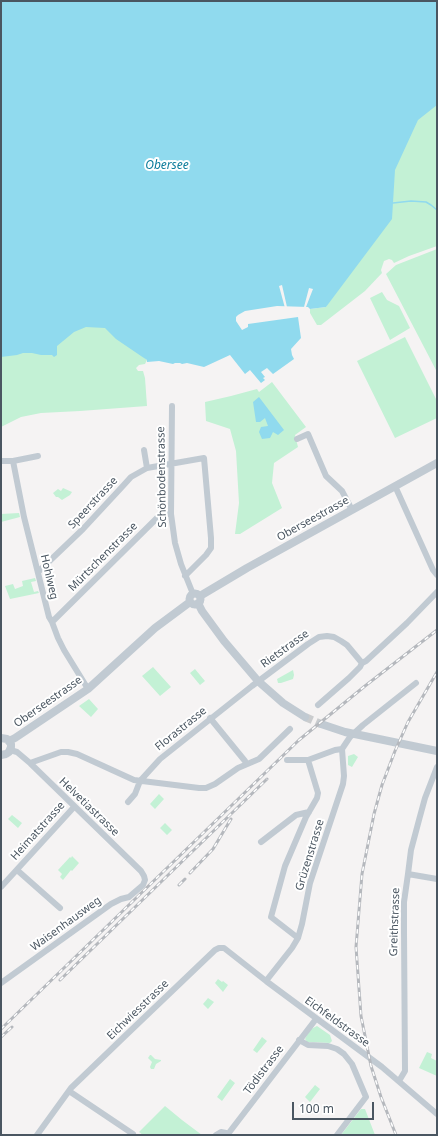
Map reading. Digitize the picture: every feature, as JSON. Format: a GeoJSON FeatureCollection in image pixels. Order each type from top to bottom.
{"type":"FeatureCollection","features":[{"type":"Feature","properties":{"kind":"street","name":"Schönbodenstrasse"},"geometry":{"type":"LineString","coordinates":[[172,406],[171,514],[175,543],[185,576],[202,611],[224,641],[258,681],[284,703],[305,717]]}},
{"type":"Feature","properties":{"kind":"street"},"geometry":{"type":"LineString","coordinates":[[297,439],[308,434],[326,476],[342,490],[352,510]]}},
{"type":"Feature","properties":{"kind":"street"},"geometry":{"type":"LineString","coordinates":[[144,450],[147,468]]}},
{"type":"Feature","properties":{"kind":"street"},"geometry":{"type":"LineString","coordinates":[[1,461],[13,461],[38,456]]}},
{"type":"Feature","properties":{"kind":"street","name":"Speerstrasse"},"geometry":{"type":"LineString","coordinates":[[38,572],[83,529],[132,477],[147,468],[204,458],[211,548],[185,576]]}},
{"type":"Feature","properties":{"kind":"street","name":"Hohlweg"},"geometry":{"type":"LineString","coordinates":[[13,461],[24,517],[47,611],[61,644],[88,689]]}},
{"type":"Feature","properties":{"kind":"street","name":"Oberseestrasse"},"geometry":{"type":"LineString","coordinates":[[1,755],[6,754],[15,738],[88,689],[152,631],[195,599],[247,568],[437,463]]}},
{"type":"Feature","properties":{"kind":"street"},"geometry":{"type":"LineString","coordinates":[[395,486],[433,570],[437,575]]}},
{"type":"Feature","properties":{"kind":"street","name":"Mürtschenstrasse"},"geometry":{"type":"LineString","coordinates":[[52,622],[158,517],[165,514],[171,514]]}},
{"type":"Feature","properties":{"kind":"street"},"geometry":{"type":"LineString","coordinates":[[318,705],[349,678],[362,663],[402,628],[437,592]]}},
{"type":"Feature","properties":{"kind":"street","name":"Rietstrasse"},"geometry":{"type":"LineString","coordinates":[[258,681],[308,644],[320,637],[334,637],[341,641],[362,663]]}},
{"type":"Feature","properties":{"kind":"street","name":"Florastrasse"},"geometry":{"type":"LineString","coordinates":[[128,802],[135,794],[140,781],[160,759],[258,681]]}},
{"type":"Feature","properties":{"kind":"street"},"geometry":{"type":"LineString","coordinates":[[287,760],[308,760],[335,750],[342,749],[362,725],[416,683]]}},
{"type":"Feature","properties":{"kind":"street"},"geometry":{"type":"LineString","coordinates":[[210,718],[246,764]]}},
{"type":"Feature","properties":{"kind":"street"},"geometry":{"type":"LineString","coordinates":[[321,724],[354,734],[437,751]]}},
{"type":"Feature","properties":{"kind":"street"},"geometry":{"type":"LineString","coordinates":[[30,763],[61,752],[68,752],[77,754],[127,778],[140,781],[206,788],[215,784],[238,768],[259,759],[290,730]]}},
{"type":"Feature","properties":{"kind":"street"},"geometry":{"type":"LineString","coordinates":[[1,738],[5,738],[10,745]]}},
{"type":"Feature","properties":{"kind":"street","name":"Helvetiastrasse"},"geometry":{"type":"LineString","coordinates":[[10,745],[141,872],[145,880],[143,885]]}},
{"type":"Feature","properties":{"kind":"street","name":"Grüzenstrasse"},"geometry":{"type":"LineString","coordinates":[[266,981],[298,938],[310,883],[343,784],[344,772],[342,749]]}},
{"type":"Feature","properties":{"kind":"street"},"geometry":{"type":"LineString","coordinates":[[298,938],[271,917],[285,866],[309,812],[317,798],[318,793],[308,760]]}},
{"type":"Feature","properties":{"kind":"street","name":"Greithstrasse"},"geometry":{"type":"LineString","coordinates":[[399,1081],[405,1071],[404,902],[411,850],[422,808],[437,767]]}},
{"type":"Feature","properties":{"kind":"street","name":"Heimatstrasse"},"geometry":{"type":"LineString","coordinates":[[1,887],[74,807]]}},
{"type":"Feature","properties":{"kind":"street"},"geometry":{"type":"LineString","coordinates":[[261,842],[296,815],[309,812]]}},
{"type":"Feature","properties":{"kind":"street","name":"Heimatstrasse"},"geometry":{"type":"LineString","coordinates":[[17,870],[60,908]]}},
{"type":"Feature","properties":{"kind":"street"},"geometry":{"type":"LineString","coordinates":[[408,874],[437,879]]}},
{"type":"Feature","properties":{"kind":"street","name":"Waisenhausweg"},"geometry":{"type":"LineString","coordinates":[[1,983],[111,904],[121,898],[129,897],[143,885]]}},
{"type":"Feature","properties":{"kind":"street","name":"Eichwiesstrasse"},"geometry":{"type":"LineString","coordinates":[[37,1135],[69,1091],[211,954],[219,948],[224,948]]}},
{"type":"Feature","properties":{"kind":"street","name":"Eichfeldstrasse"},"geometry":{"type":"LineString","coordinates":[[224,948],[316,1019],[362,1052],[399,1081],[437,1114]]}},
{"type":"Feature","properties":{"kind":"street","name":"Tödistrasse"},"geometry":{"type":"LineString","coordinates":[[216,1135],[223,1132],[228,1135],[316,1019]]}},
{"type":"Feature","properties":{"kind":"street"},"geometry":{"type":"LineString","coordinates":[[300,1040],[308,1045],[328,1046],[337,1049],[344,1054],[352,1064],[365,1094],[366,1097],[337,1135]]}},
{"type":"Feature","properties":{"kind":"street"},"geometry":{"type":"LineString","coordinates":[[69,1091],[133,1134]]}},
{"type":"Feature","properties":{"kind":"green space"},"geometry":{"type":"Polygon","coordinates":[[[437,13],[437,246],[394,263],[389,259],[384,261],[381,270],[382,273],[365,291],[321,325],[317,325],[310,313],[310,309],[326,307],[437,13]]]}},
{"type":"Feature","properties":{"kind":"green space"},"geometry":{"type":"Polygon","coordinates":[[[437,249],[437,372],[386,274],[396,265],[437,249]]]}},
{"type":"Feature","properties":{"kind":"green space"},"geometry":{"type":"Polygon","coordinates":[[[1,292],[74,296],[147,360],[145,364],[139,365],[136,368],[138,371],[143,371],[147,406],[41,413],[21,417],[1,427],[1,292]]]}},
{"type":"Feature","properties":{"kind":"green space"},"geometry":{"type":"Polygon","coordinates":[[[382,292],[387,300],[399,306],[410,328],[390,340],[370,298],[382,292]]]}},
{"type":"Feature","properties":{"kind":"green space"},"geometry":{"type":"Polygon","coordinates":[[[405,337],[437,401],[437,418],[395,438],[357,361],[405,337]]]}},
{"type":"Feature","properties":{"kind":"green space"},"geometry":{"type":"Polygon","coordinates":[[[272,382],[306,427],[295,435],[298,447],[274,463],[272,483],[282,508],[240,534],[235,534],[239,503],[236,451],[230,429],[206,421],[205,402],[257,389],[259,392],[272,382]]]}},
{"type":"Feature","properties":{"kind":"green space"},"geometry":{"type":"Polygon","coordinates":[[[63,488],[72,492],[62,500],[56,497],[53,493],[58,489],[61,491],[63,488]]]}},
{"type":"Feature","properties":{"kind":"green space"},"geometry":{"type":"Polygon","coordinates":[[[19,513],[20,517],[1,522],[1,514],[19,513]]]}},
{"type":"Feature","properties":{"kind":"green space"},"geometry":{"type":"Polygon","coordinates":[[[35,578],[36,581],[31,582],[34,592],[38,591],[39,593],[10,599],[5,586],[13,584],[15,589],[23,586],[22,581],[35,578]]]}},
{"type":"Feature","properties":{"kind":"green space"},"geometry":{"type":"Polygon","coordinates":[[[153,667],[171,687],[160,696],[142,676],[153,667]]]}},
{"type":"Feature","properties":{"kind":"green space"},"geometry":{"type":"Polygon","coordinates":[[[195,669],[205,681],[200,685],[190,673],[195,669]]]}},
{"type":"Feature","properties":{"kind":"green space"},"geometry":{"type":"Polygon","coordinates":[[[293,670],[293,679],[278,683],[277,679],[293,670]]]}},
{"type":"Feature","properties":{"kind":"green space"},"geometry":{"type":"Polygon","coordinates":[[[89,699],[98,709],[91,717],[79,706],[89,699]]]}},
{"type":"Feature","properties":{"kind":"green space"},"geometry":{"type":"Polygon","coordinates":[[[354,754],[358,757],[352,767],[348,765],[348,756],[354,754]]]}},
{"type":"Feature","properties":{"kind":"green space"},"geometry":{"type":"Polygon","coordinates":[[[159,794],[164,799],[155,809],[150,804],[159,794]]]}},
{"type":"Feature","properties":{"kind":"green space"},"geometry":{"type":"Polygon","coordinates":[[[12,815],[22,823],[18,828],[8,819],[12,815]]]}},
{"type":"Feature","properties":{"kind":"green space"},"geometry":{"type":"Polygon","coordinates":[[[165,823],[172,830],[167,835],[160,828],[165,823]]]}},
{"type":"Feature","properties":{"kind":"green space"},"geometry":{"type":"Polygon","coordinates":[[[72,856],[79,863],[63,880],[60,877],[62,874],[58,870],[72,856]]]}},
{"type":"Feature","properties":{"kind":"green space"},"geometry":{"type":"Polygon","coordinates":[[[218,979],[228,985],[223,992],[215,983],[218,979]]]}},
{"type":"Feature","properties":{"kind":"green space"},"geometry":{"type":"Polygon","coordinates":[[[208,998],[214,1002],[208,1009],[203,1004],[208,998]]]}},
{"type":"Feature","properties":{"kind":"green space"},"geometry":{"type":"Polygon","coordinates":[[[317,1026],[330,1035],[332,1041],[330,1043],[307,1042],[305,1039],[307,1035],[311,1029],[317,1026]]]}},
{"type":"Feature","properties":{"kind":"green space"},"geometry":{"type":"Polygon","coordinates":[[[262,1037],[267,1041],[257,1053],[253,1050],[262,1037]]]}},
{"type":"Feature","properties":{"kind":"green space"},"geometry":{"type":"Polygon","coordinates":[[[427,1052],[432,1054],[431,1058],[437,1061],[437,1076],[419,1068],[427,1052]]]}},
{"type":"Feature","properties":{"kind":"green space"},"geometry":{"type":"Polygon","coordinates":[[[150,1055],[155,1059],[161,1060],[156,1064],[154,1069],[151,1069],[150,1067],[152,1062],[148,1058],[150,1055]]]}},
{"type":"Feature","properties":{"kind":"green space"},"geometry":{"type":"Polygon","coordinates":[[[230,1079],[235,1083],[222,1101],[217,1097],[230,1079]]]}},
{"type":"Feature","properties":{"kind":"green space"},"geometry":{"type":"Polygon","coordinates":[[[315,1085],[320,1089],[310,1102],[305,1097],[315,1085]]]}},
{"type":"Feature","properties":{"kind":"green space"},"geometry":{"type":"Polygon","coordinates":[[[165,1106],[202,1135],[143,1135],[139,1132],[165,1106]]]}},
{"type":"Feature","properties":{"kind":"green space"},"geometry":{"type":"Polygon","coordinates":[[[361,1109],[365,1109],[375,1135],[341,1135],[361,1109]]]}},
{"type":"Feature","properties":{"kind":"water","name":"Obersee"},"geometry":{"type":"Polygon","coordinates":[[[1,1],[437,1],[437,105],[418,120],[395,170],[392,219],[326,307],[310,309],[308,307],[277,306],[245,311],[236,317],[236,321],[242,330],[248,327],[248,324],[298,317],[301,338],[291,349],[294,359],[273,374],[267,368],[261,372],[265,377],[263,378],[265,380],[261,383],[250,370],[245,374],[230,355],[204,367],[187,363],[173,364],[159,361],[147,362],[147,360],[116,339],[105,328],[86,327],[74,332],[57,346],[57,355],[54,357],[52,355],[23,353],[1,357],[1,1]]]}},
{"type":"Feature","properties":{"kind":"water"},"geometry":{"type":"Polygon","coordinates":[[[259,397],[284,430],[278,435],[273,432],[270,438],[262,439],[259,432],[261,427],[268,426],[265,418],[260,422],[256,422],[253,402],[259,397]]]}},
{"type":"Feature","properties":{"kind":"pier"},"geometry":{"type":"Polygon","coordinates":[[[282,285],[287,307],[285,308],[279,286],[282,285]]]}},
{"type":"Feature","properties":{"kind":"pier"},"geometry":{"type":"Polygon","coordinates":[[[309,288],[313,289],[306,307],[304,307],[309,288]]]}},
{"type":"Feature","properties":{"kind":"waterway"},"geometry":{"type":"LineString","coordinates":[[393,203],[411,201],[426,202],[437,210]]}},
{"type":"Feature","properties":{"kind":"tunnel"},"geometry":{"type":"LineString","coordinates":[[305,717],[321,724]]}},
{"type":"Feature","properties":{"kind":"railway"},"geometry":{"type":"LineString","coordinates":[[1,1029],[299,740],[437,630]]}},
{"type":"Feature","properties":{"kind":"railway"},"geometry":{"type":"LineString","coordinates":[[396,1135],[371,1066],[361,1016],[356,947],[362,874],[374,814],[382,785],[408,722],[437,672]]}},
{"type":"Feature","properties":{"kind":"railway"},"geometry":{"type":"LineString","coordinates":[[60,980],[267,779]]}},
{"type":"Feature","properties":{"kind":"railway"},"geometry":{"type":"LineString","coordinates":[[190,873],[213,849],[231,819]]}},
{"type":"Feature","properties":{"kind":"railway"},"geometry":{"type":"LineString","coordinates":[[179,885],[185,879]]}},
{"type":"Feature","properties":{"kind":"railway"},"geometry":{"type":"LineString","coordinates":[[1,1037],[12,1027]]}}]}
